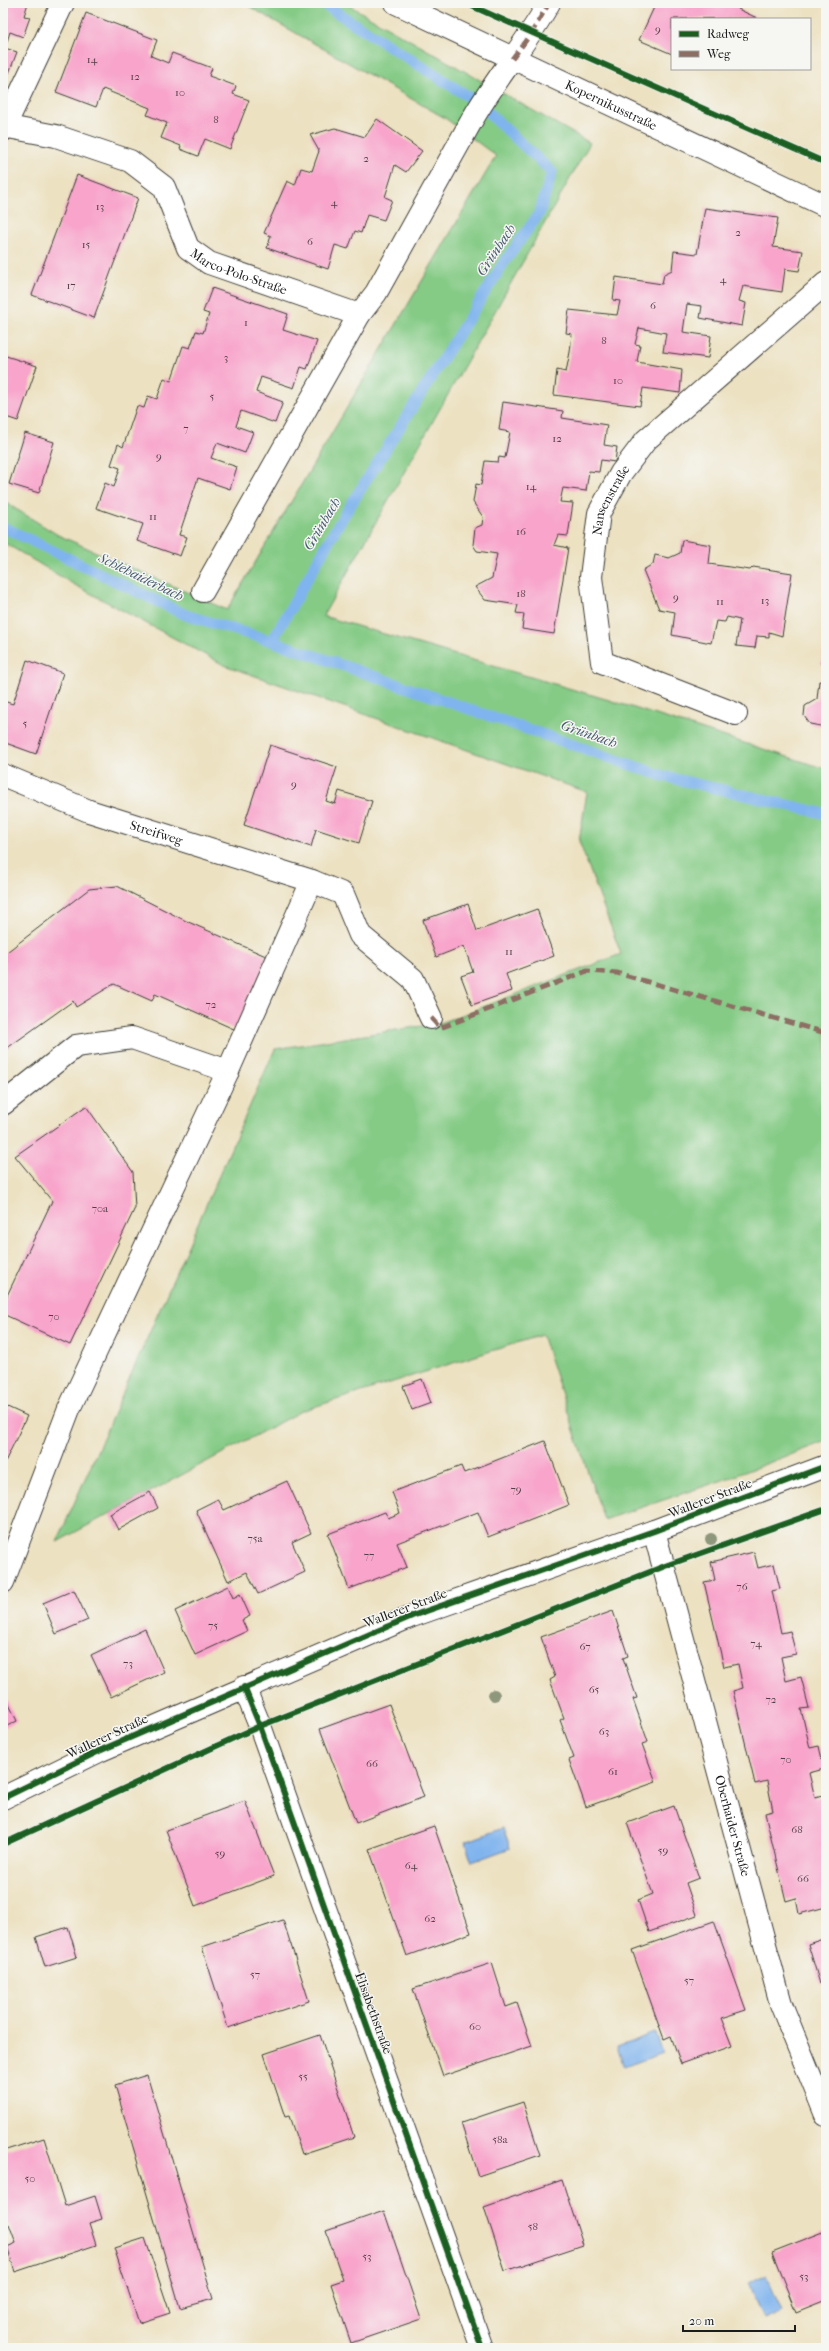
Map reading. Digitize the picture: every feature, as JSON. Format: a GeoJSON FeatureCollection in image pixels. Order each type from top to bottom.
{"type":"FeatureCollection","features":[{"type":"Feature","properties":{"kind":"street","name":"Marco-Polo-Straße"},"geometry":{"type":"LineString","coordinates":[[63,3],[3,127],[56,136],[130,161],[164,187],[188,248],[209,263],[359,315]]}},
{"type":"Feature","properties":{"kind":"street","name":"Kopernikusstraße"},"geometry":{"type":"LineString","coordinates":[[396,3],[826,206]]}},
{"type":"Feature","properties":{"kind":"street"},"geometry":{"type":"LineString","coordinates":[[203,591],[359,315],[376,293],[488,92],[532,32],[549,3]]}},
{"type":"Feature","properties":{"kind":"street","name":"Nansenstraße"},"geometry":{"type":"LineString","coordinates":[[736,714],[602,662],[591,577],[599,513],[621,473],[646,440],[826,283]]}},
{"type":"Feature","properties":{"kind":"street","name":"Streifweg"},"geometry":{"type":"LineString","coordinates":[[3,775],[89,811],[312,881],[343,894],[360,935],[413,979],[431,1018]]}},
{"type":"Feature","properties":{"kind":"street"},"geometry":{"type":"LineString","coordinates":[[3,1582],[69,1409],[228,1071],[312,881]]}},
{"type":"Feature","properties":{"kind":"street"},"geometry":{"type":"LineString","coordinates":[[3,1104],[76,1046],[132,1038],[228,1071]]}},
{"type":"Feature","properties":{"kind":"street","name":"Wallerer Straße"},"geometry":{"type":"LineString","coordinates":[[3,1798],[99,1751],[244,1687],[412,1616],[654,1531],[826,1466]]}},
{"type":"Feature","properties":{"kind":"street","name":"Oberhaider Straße"},"geometry":{"type":"LineString","coordinates":[[654,1531],[781,2004],[826,2115]]}},
{"type":"Feature","properties":{"kind":"street","name":"Elisabethstraße"},"geometry":{"type":"LineString","coordinates":[[244,1687],[263,1733],[482,2348]]}},
{"type":"Feature","properties":{"kind":"green space"},"geometry":{"type":"Polygon","coordinates":[[[243,3],[345,3],[590,143],[323,616],[609,700],[826,769],[826,1441],[729,1478],[604,1520],[542,1335],[301,1411],[57,1542],[275,1049],[441,1023],[621,954],[579,841],[587,792],[224,665],[73,584],[3,542],[3,501],[58,535],[227,610],[496,156],[445,118],[243,3]]]}},
{"type":"Feature","properties":{"kind":"water"},"geometry":{"type":"Polygon","coordinates":[[[503,1828],[510,1848],[472,1862],[465,1842],[503,1828]]]}},
{"type":"Feature","properties":{"kind":"water"},"geometry":{"type":"Polygon","coordinates":[[[655,2033],[662,2053],[624,2067],[617,2047],[655,2033]]]}},
{"type":"Feature","properties":{"kind":"water"},"geometry":{"type":"Polygon","coordinates":[[[766,2275],[782,2311],[764,2319],[749,2283],[766,2275]]]}},
{"type":"Feature","properties":{"kind":"building"},"geometry":{"type":"Polygon","coordinates":[[[3,3],[28,3],[24,16],[30,17],[23,37],[10,32],[5,48],[17,52],[9,73],[3,71],[3,3]]]}},
{"type":"Feature","properties":{"kind":"building"},"geometry":{"type":"Polygon","coordinates":[[[656,3],[741,3],[738,9],[757,18],[671,18],[671,54],[639,40],[656,3]]]}},
{"type":"Feature","properties":{"kind":"building"},"geometry":{"type":"Polygon","coordinates":[[[86,13],[157,40],[151,56],[168,63],[172,53],[212,68],[209,76],[236,86],[233,94],[249,100],[230,149],[205,139],[198,156],[180,149],[181,146],[161,138],[167,123],[147,115],[150,108],[103,89],[96,107],[56,92],[86,13]]]}},
{"type":"Feature","properties":{"kind":"building"},"geometry":{"type":"Polygon","coordinates":[[[377,119],[422,151],[406,172],[395,165],[385,197],[392,200],[384,220],[367,215],[361,233],[355,231],[348,249],[335,245],[328,269],[267,248],[271,236],[264,233],[287,181],[295,185],[301,168],[312,171],[319,151],[310,135],[335,128],[365,137],[377,119]]]}},
{"type":"Feature","properties":{"kind":"building"},"geometry":{"type":"Polygon","coordinates":[[[77,175],[138,198],[94,318],[32,295],[77,175]]]}},
{"type":"Feature","properties":{"kind":"building"},"geometry":{"type":"Polygon","coordinates":[[[705,208],[778,218],[773,247],[803,251],[799,271],[785,269],[782,292],[743,286],[739,301],[746,303],[742,326],[700,318],[702,306],[687,304],[683,332],[711,336],[708,358],[663,352],[666,333],[639,328],[635,344],[640,345],[637,362],[682,370],[680,393],[643,388],[640,406],[554,395],[557,370],[566,372],[570,352],[572,334],[566,333],[569,310],[617,315],[620,301],[613,300],[616,277],[662,284],[664,274],[672,270],[674,251],[697,254],[705,208]]]}},
{"type":"Feature","properties":{"kind":"building"},"geometry":{"type":"Polygon","coordinates":[[[212,288],[288,314],[283,330],[317,341],[307,369],[301,367],[294,388],[261,377],[256,392],[283,402],[275,423],[241,411],[236,426],[253,432],[245,453],[217,443],[211,458],[237,467],[230,489],[198,478],[179,535],[187,537],[180,556],[137,541],[143,524],[96,508],[105,483],[114,487],[120,468],[111,465],[118,444],[123,447],[137,406],[144,408],[148,396],[157,399],[164,378],[171,381],[183,346],[190,348],[196,331],[203,333],[209,314],[203,312],[212,288]]]}},
{"type":"Feature","properties":{"kind":"building"},"geometry":{"type":"Polygon","coordinates":[[[3,355],[37,366],[18,421],[3,416],[3,355]]]}},
{"type":"Feature","properties":{"kind":"building"},"geometry":{"type":"Polygon","coordinates":[[[503,402],[563,411],[562,418],[607,425],[604,445],[617,447],[615,462],[601,460],[599,472],[589,471],[586,491],[563,488],[560,502],[573,503],[568,536],[558,535],[554,545],[568,548],[554,634],[522,629],[524,614],[516,613],[518,605],[485,600],[475,587],[492,578],[497,554],[477,551],[473,545],[475,528],[482,525],[483,517],[473,502],[476,484],[481,485],[485,461],[498,462],[499,457],[505,458],[510,432],[499,430],[503,402]]]}},
{"type":"Feature","properties":{"kind":"building"},"geometry":{"type":"Polygon","coordinates":[[[25,433],[54,442],[39,493],[9,484],[25,433]]]}},
{"type":"Feature","properties":{"kind":"building"},"geometry":{"type":"Polygon","coordinates":[[[682,540],[711,545],[709,564],[750,570],[753,567],[792,573],[782,636],[769,632],[769,637],[757,636],[755,648],[736,646],[740,620],[727,617],[725,622],[716,621],[711,643],[672,635],[675,612],[659,609],[643,570],[653,564],[655,555],[669,558],[680,553],[682,540]]]}},
{"type":"Feature","properties":{"kind":"building"},"geometry":{"type":"Polygon","coordinates":[[[826,638],[826,665],[821,664],[826,638]]]}},
{"type":"Feature","properties":{"kind":"building"},"geometry":{"type":"Polygon","coordinates":[[[27,660],[63,673],[36,754],[3,742],[3,701],[13,704],[27,660]]]}},
{"type":"Feature","properties":{"kind":"building"},"geometry":{"type":"Polygon","coordinates":[[[819,681],[826,682],[826,727],[810,724],[804,716],[805,706],[817,699],[819,681]]]}},
{"type":"Feature","properties":{"kind":"building"},"geometry":{"type":"Polygon","coordinates":[[[270,745],[337,767],[326,801],[335,804],[339,791],[372,801],[359,843],[316,829],[311,847],[244,825],[270,745]]]}},
{"type":"Feature","properties":{"kind":"building"},"geometry":{"type":"Polygon","coordinates":[[[117,886],[186,921],[268,957],[236,1030],[155,994],[152,1001],[114,984],[76,1007],[73,1001],[3,1051],[3,955],[89,889],[117,886]]]}},
{"type":"Feature","properties":{"kind":"building"},"geometry":{"type":"Polygon","coordinates":[[[468,904],[477,931],[537,909],[554,956],[506,974],[512,991],[472,1005],[461,976],[473,972],[464,946],[436,957],[423,920],[468,904]]]}},
{"type":"Feature","properties":{"kind":"building"},"geometry":{"type":"Polygon","coordinates":[[[86,1106],[133,1172],[135,1208],[70,1345],[3,1314],[3,1304],[52,1201],[15,1156],[86,1106]]]}},
{"type":"Feature","properties":{"kind":"building"},"geometry":{"type":"Polygon","coordinates":[[[422,1379],[431,1403],[412,1410],[403,1386],[422,1379]]]}},
{"type":"Feature","properties":{"kind":"building"},"geometry":{"type":"Polygon","coordinates":[[[3,1405],[27,1416],[3,1466],[3,1405]]]}},
{"type":"Feature","properties":{"kind":"building"},"geometry":{"type":"Polygon","coordinates":[[[545,1441],[569,1505],[488,1537],[478,1512],[397,1543],[407,1567],[349,1589],[328,1534],[385,1512],[388,1518],[400,1513],[392,1492],[461,1466],[464,1473],[545,1441]]]}},
{"type":"Feature","properties":{"kind":"building"},"geometry":{"type":"Polygon","coordinates":[[[287,1481],[311,1533],[292,1542],[305,1572],[258,1594],[247,1572],[228,1581],[196,1510],[218,1499],[224,1510],[287,1481]]]}},
{"type":"Feature","properties":{"kind":"building"},"geometry":{"type":"Polygon","coordinates":[[[150,1492],[158,1508],[118,1530],[110,1514],[150,1492]]]}},
{"type":"Feature","properties":{"kind":"building"},"geometry":{"type":"Polygon","coordinates":[[[754,1552],[758,1568],[774,1564],[780,1589],[772,1591],[781,1633],[790,1631],[796,1654],[781,1657],[786,1681],[801,1677],[809,1708],[801,1709],[810,1748],[819,1746],[824,1769],[809,1773],[815,1798],[826,1795],[826,1907],[799,1914],[796,1898],[786,1901],[765,1813],[773,1811],[767,1781],[755,1784],[733,1691],[743,1688],[738,1664],[724,1667],[704,1582],[715,1580],[711,1562],[754,1552]]]}},
{"type":"Feature","properties":{"kind":"building"},"geometry":{"type":"Polygon","coordinates":[[[228,1586],[233,1598],[240,1594],[250,1616],[242,1620],[247,1631],[195,1655],[175,1611],[228,1586]]]}},
{"type":"Feature","properties":{"kind":"building"},"geometry":{"type":"Polygon","coordinates":[[[74,1590],[88,1620],[56,1634],[43,1603],[74,1590]]]}},
{"type":"Feature","properties":{"kind":"building"},"geometry":{"type":"Polygon","coordinates":[[[613,1611],[628,1656],[623,1658],[637,1698],[633,1699],[648,1742],[642,1744],[656,1782],[586,1807],[569,1760],[574,1758],[560,1720],[564,1718],[550,1680],[555,1677],[541,1637],[613,1611]]]}},
{"type":"Feature","properties":{"kind":"building"},"geometry":{"type":"Polygon","coordinates":[[[145,1629],[164,1672],[111,1697],[91,1655],[145,1629]]]}},
{"type":"Feature","properties":{"kind":"building"},"geometry":{"type":"Polygon","coordinates":[[[3,1692],[17,1721],[3,1728],[3,1692]]]}},
{"type":"Feature","properties":{"kind":"building"},"geometry":{"type":"Polygon","coordinates":[[[389,1704],[424,1797],[356,1823],[320,1729],[389,1704]]]}},
{"type":"Feature","properties":{"kind":"building"},"geometry":{"type":"Polygon","coordinates":[[[245,1801],[274,1876],[195,1906],[166,1830],[245,1801]]]}},
{"type":"Feature","properties":{"kind":"building"},"geometry":{"type":"Polygon","coordinates":[[[674,1806],[699,1878],[686,1883],[697,1915],[649,1932],[638,1900],[653,1894],[627,1823],[674,1806]]]}},
{"type":"Feature","properties":{"kind":"building"},"geometry":{"type":"Polygon","coordinates":[[[434,1826],[471,1933],[407,1956],[369,1849],[434,1826]]]}},
{"type":"Feature","properties":{"kind":"building"},"geometry":{"type":"Polygon","coordinates":[[[283,1920],[309,2001],[228,2028],[202,1947],[283,1920]]]}},
{"type":"Feature","properties":{"kind":"building"},"geometry":{"type":"Polygon","coordinates":[[[714,1921],[746,2010],[721,2018],[732,2046],[681,2064],[671,2036],[664,2039],[632,1950],[714,1921]]]}},
{"type":"Feature","properties":{"kind":"building"},"geometry":{"type":"Polygon","coordinates":[[[68,1927],[77,1957],[45,1967],[36,1937],[68,1927]]]}},
{"type":"Feature","properties":{"kind":"building"},"geometry":{"type":"Polygon","coordinates":[[[826,1938],[826,1983],[820,1984],[808,1944],[826,1938]]]}},
{"type":"Feature","properties":{"kind":"building"},"geometry":{"type":"Polygon","coordinates":[[[492,1963],[506,2007],[517,2003],[532,2046],[443,2076],[413,1989],[492,1963]]]}},
{"type":"Feature","properties":{"kind":"building"},"geometry":{"type":"Polygon","coordinates":[[[320,2035],[354,2137],[302,2154],[289,2116],[285,2117],[264,2054],[320,2035]]]}},
{"type":"Feature","properties":{"kind":"building"},"geometry":{"type":"Polygon","coordinates":[[[147,2075],[213,2299],[180,2308],[115,2085],[147,2075]]]}},
{"type":"Feature","properties":{"kind":"building"},"geometry":{"type":"Polygon","coordinates":[[[523,2102],[540,2155],[478,2176],[461,2123],[523,2102]]]}},
{"type":"Feature","properties":{"kind":"building"},"geometry":{"type":"Polygon","coordinates":[[[44,2138],[65,2206],[95,2196],[102,2219],[89,2223],[96,2245],[15,2272],[7,2247],[16,2243],[9,2224],[3,2226],[3,2151],[44,2138]]]}},
{"type":"Feature","properties":{"kind":"building"},"geometry":{"type":"Polygon","coordinates":[[[562,2180],[583,2245],[505,2271],[484,2207],[562,2180]]]}},
{"type":"Feature","properties":{"kind":"building"},"geometry":{"type":"Polygon","coordinates":[[[384,2211],[421,2319],[351,2343],[331,2284],[343,2280],[326,2231],[384,2211]]]}},
{"type":"Feature","properties":{"kind":"building"},"geometry":{"type":"Polygon","coordinates":[[[826,2231],[826,2300],[796,2312],[772,2252],[826,2231]]]}},
{"type":"Feature","properties":{"kind":"building"},"geometry":{"type":"Polygon","coordinates":[[[145,2238],[170,2313],[139,2323],[114,2248],[145,2238]]]}},
{"type":"Feature","properties":{"kind":"waterway","name":"Grünbach"},"geometry":{"type":"LineString","coordinates":[[322,3],[477,102],[552,172],[539,214],[503,264],[338,525],[272,641],[663,776],[826,814]]}},
{"type":"Feature","properties":{"kind":"waterway","name":"Schlehaiderbach"},"geometry":{"type":"LineString","coordinates":[[3,527],[186,615],[272,641]]}},
{"type":"Feature","properties":{"kind":"marked path"},"geometry":{"type":"LineString","coordinates":[[512,59],[532,32],[549,3]]}},
{"type":"Feature","properties":{"kind":"marked path"},"geometry":{"type":"LineString","coordinates":[[431,1018],[440,1028],[587,971],[617,973],[826,1033]]}},
{"type":"Feature","properties":{"kind":"cycle path"},"geometry":{"type":"LineString","coordinates":[[465,3],[826,163]]}},
{"type":"Feature","properties":{"kind":"cycle path"},"geometry":{"type":"LineString","coordinates":[[3,1798],[99,1751],[412,1616],[654,1531],[826,1466]]}},
{"type":"Feature","properties":{"kind":"cycle path"},"geometry":{"type":"LineString","coordinates":[[3,1844],[260,1726],[665,1566],[826,1509]]}},
{"type":"Feature","properties":{"kind":"cycle path"},"geometry":{"type":"LineString","coordinates":[[244,1687],[260,1726],[482,2348]]}}]}
